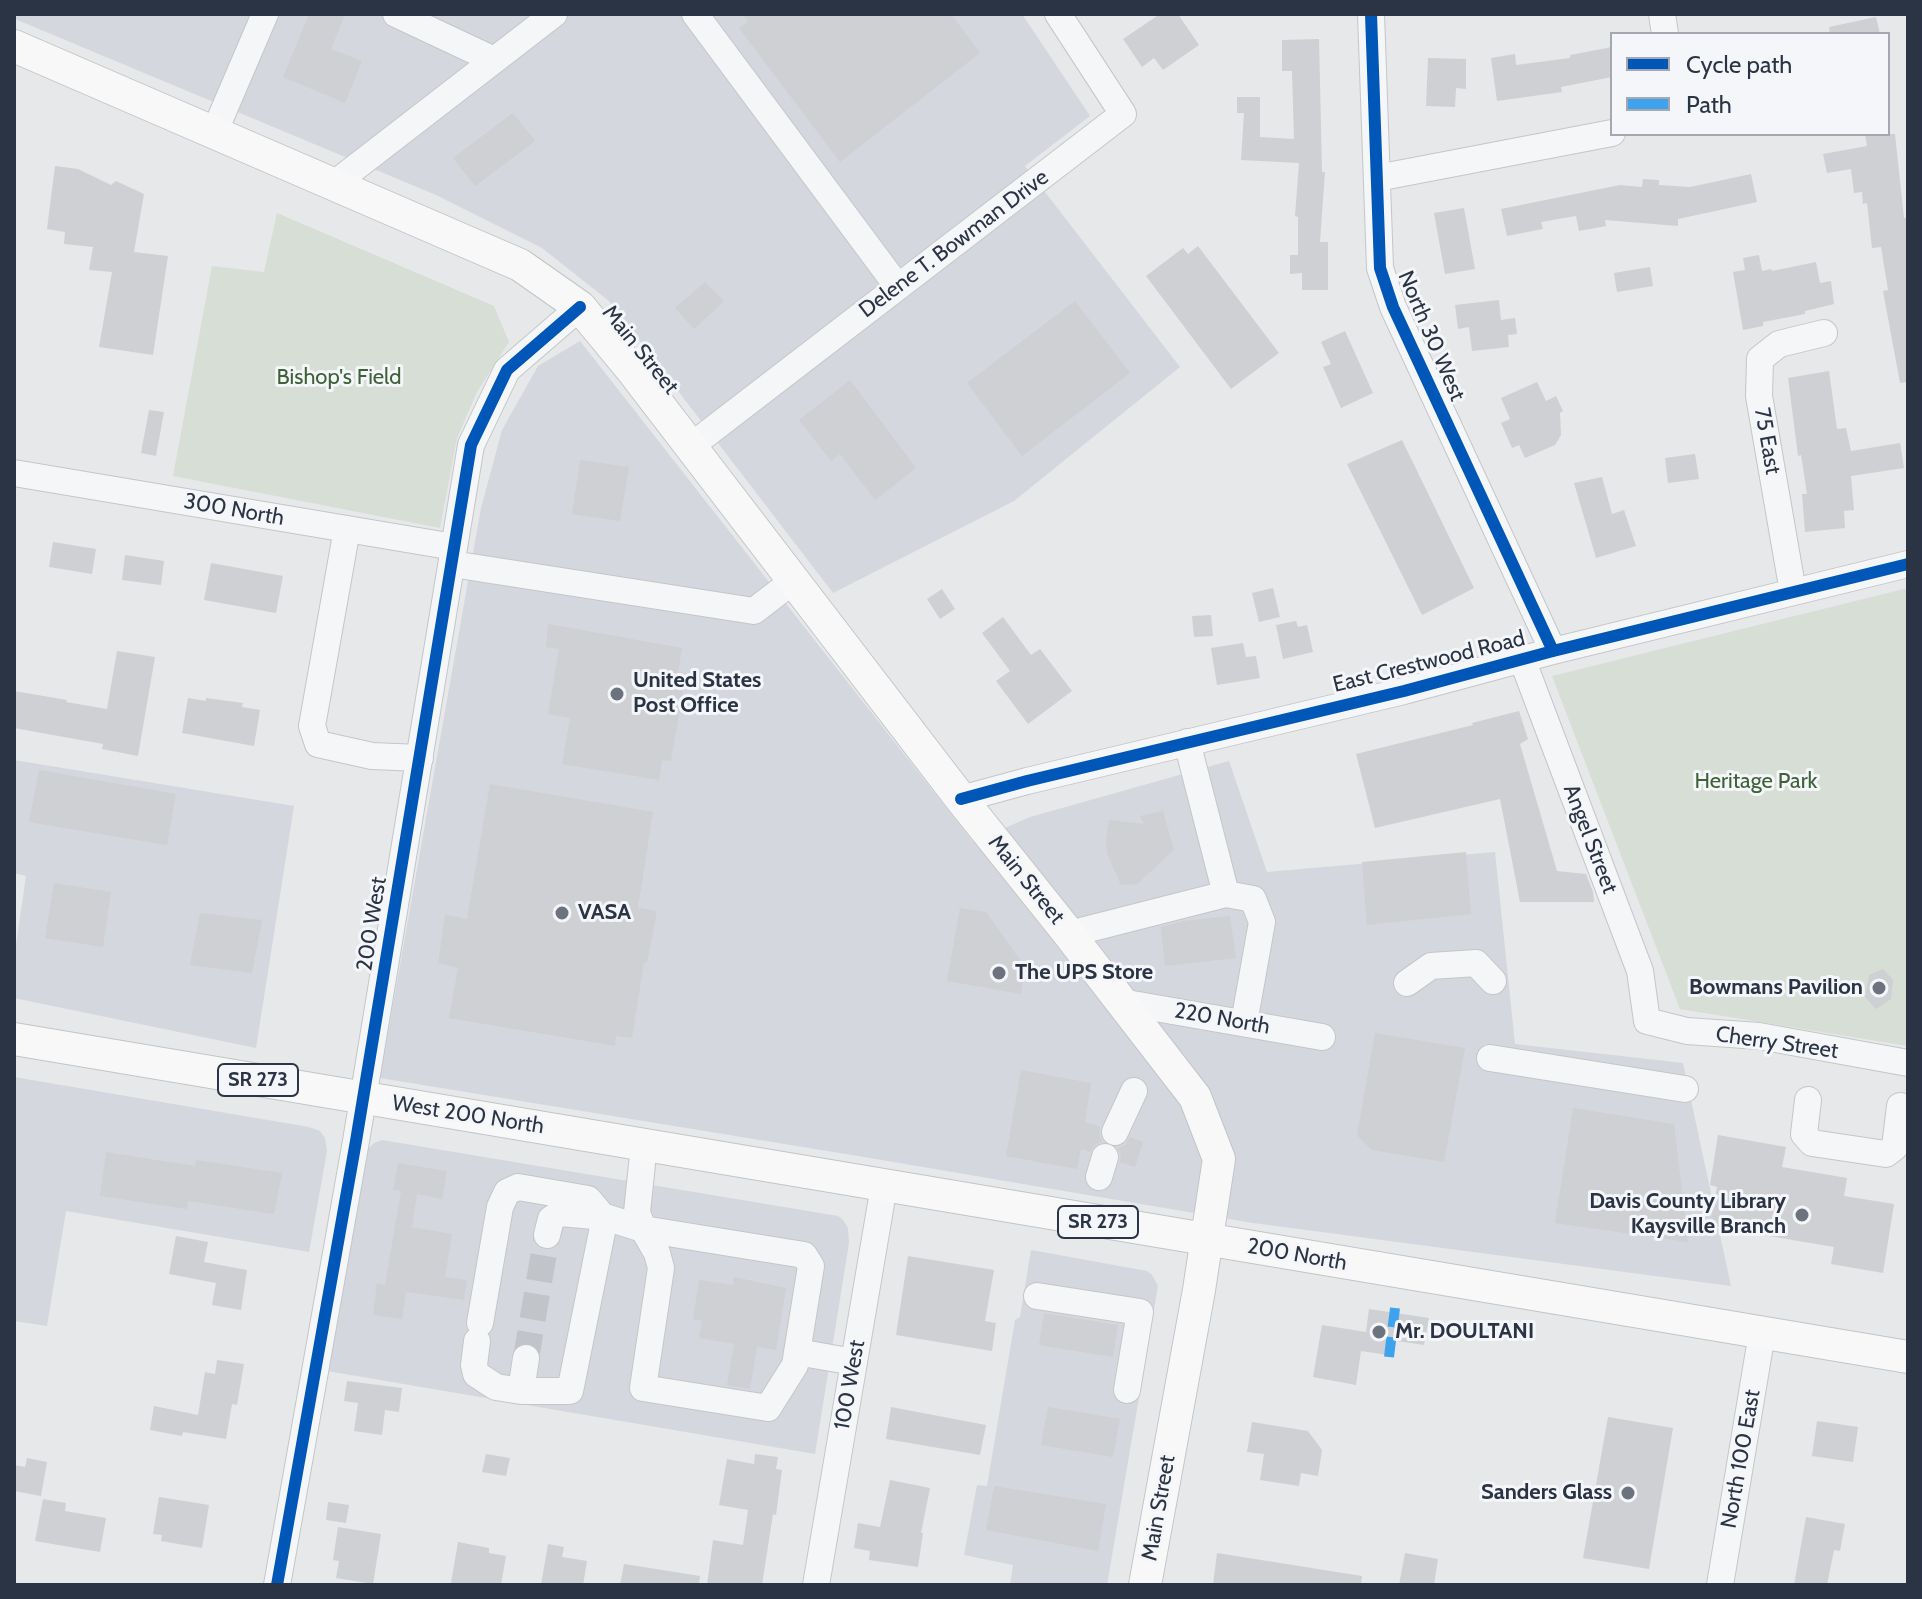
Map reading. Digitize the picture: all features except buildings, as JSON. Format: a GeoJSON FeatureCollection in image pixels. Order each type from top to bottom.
{"type":"FeatureCollection","features":[{"type":"Feature","properties":{"kind":"main road","name":"Main Street"},"geometry":{"type":"LineString","coordinates":[[14,46],[520,265],[580,307],[1195,1097],[1219,1159],[1145,1585]]}},
{"type":"Feature","properties":{"kind":"main road","name":"West 200 North"},"geometry":{"type":"LineString","coordinates":[[14,1039],[686,1152]]}},
{"type":"Feature","properties":{"kind":"main road","name":"200 North"},"geometry":{"type":"LineString","coordinates":[[686,1152],[1908,1357]]}},
{"type":"Feature","properties":{"kind":"street"},"geometry":{"type":"LineString","coordinates":[[214,133],[265,14]]}},
{"type":"Feature","properties":{"kind":"street"},"geometry":{"type":"LineString","coordinates":[[396,14],[494,60]]}},
{"type":"Feature","properties":{"kind":"street"},"geometry":{"type":"LineString","coordinates":[[334,184],[554,14]]}},
{"type":"Feature","properties":{"kind":"street"},"geometry":{"type":"LineString","coordinates":[[695,14],[898,287]]}},
{"type":"Feature","properties":{"kind":"street","name":"Delene T. Bowman Drive"},"geometry":{"type":"LineString","coordinates":[[691,446],[1123,114],[1058,14]]}},
{"type":"Feature","properties":{"kind":"street","name":"North 30 West"},"geometry":{"type":"LineString","coordinates":[[1371,14],[1380,268],[1393,307],[1553,651]]}},
{"type":"Feature","properties":{"kind":"street"},"geometry":{"type":"LineString","coordinates":[[1377,178],[1610,133]]}},
{"type":"Feature","properties":{"kind":"street","name":"200 West"},"geometry":{"type":"LineString","coordinates":[[277,1585],[364,1098],[471,445],[507,370],[580,307]]}},
{"type":"Feature","properties":{"kind":"street","name":"75 East"},"geometry":{"type":"LineString","coordinates":[[1793,592],[1759,396],[1760,359],[1779,344],[1824,333]]}},
{"type":"Feature","properties":{"kind":"street","name":"300 North"},"geometry":{"type":"LineString","coordinates":[[14,473],[347,529],[453,556],[754,611],[793,581]]}},
{"type":"Feature","properties":{"kind":"street"},"geometry":{"type":"LineString","coordinates":[[347,529],[312,726],[318,744],[372,756],[420,758]]}},
{"type":"Feature","properties":{"kind":"street","name":"East Crestwood Road"},"geometry":{"type":"LineString","coordinates":[[961,799],[1908,564]]}},
{"type":"Feature","properties":{"kind":"street","name":"Angel Street"},"geometry":{"type":"LineString","coordinates":[[1522,659],[1640,971],[1647,1021]]}},
{"type":"Feature","properties":{"kind":"street"},"geometry":{"type":"LineString","coordinates":[[1187,742],[1226,894]]}},
{"type":"Feature","properties":{"kind":"street"},"geometry":{"type":"LineString","coordinates":[[1069,934],[1226,894],[1253,899],[1262,922],[1244,1023]]}},
{"type":"Feature","properties":{"kind":"street"},"geometry":{"type":"LineString","coordinates":[[1407,983],[1431,966],[1476,963],[1493,981]]}},
{"type":"Feature","properties":{"kind":"street","name":"220 North"},"geometry":{"type":"LineString","coordinates":[[1121,1002],[1322,1037]]}},
{"type":"Feature","properties":{"kind":"street","name":"Cherry Street"},"geometry":{"type":"LineString","coordinates":[[1647,1021],[1687,1031],[1759,1036],[1908,1063]]}},
{"type":"Feature","properties":{"kind":"street"},"geometry":{"type":"LineString","coordinates":[[1490,1058],[1685,1089]]}},
{"type":"Feature","properties":{"kind":"street"},"geometry":{"type":"LineString","coordinates":[[1115,1132],[1134,1091]]}},
{"type":"Feature","properties":{"kind":"street"},"geometry":{"type":"LineString","coordinates":[[1808,1100],[1804,1134],[1812,1143],[1886,1154],[1895,1147],[1900,1106]]}},
{"type":"Feature","properties":{"kind":"street"},"geometry":{"type":"LineString","coordinates":[[547,1235],[551,1219],[560,1213],[605,1217],[643,1229],[804,1255],[811,1266],[795,1365],[768,1408],[643,1388],[661,1268],[657,1253],[643,1229],[637,1212],[644,1145]]}},
{"type":"Feature","properties":{"kind":"street","name":"100 West"},"geometry":{"type":"LineString","coordinates":[[816,1585],[884,1186]]}},
{"type":"Feature","properties":{"kind":"street"},"geometry":{"type":"LineString","coordinates":[[518,1187],[588,1199],[605,1217],[570,1391],[521,1391],[496,1387],[476,1374],[474,1365],[500,1207],[507,1192],[518,1187]]}},
{"type":"Feature","properties":{"kind":"street"},"geometry":{"type":"LineString","coordinates":[[1037,1296],[1140,1312],[1127,1390]]}},
{"type":"Feature","properties":{"kind":"street","name":"North 100 East"},"geometry":{"type":"LineString","coordinates":[[1720,1585],[1762,1333]]}},
{"type":"Feature","properties":{"kind":"street"},"geometry":{"type":"LineString","coordinates":[[797,1352],[854,1362]]}},
{"type":"Feature","properties":{"kind":"street"},"geometry":{"type":"LineString","coordinates":[[521,1391],[526,1358]]}},
{"type":"Feature","properties":{"kind":"shaded area"},"geometry":{"type":"Polygon","coordinates":[[[17,14],[1022,14],[1090,116],[1025,166],[1180,367],[1014,501],[833,593],[609,301],[542,248],[436,195],[15,19],[17,14]]]}},
{"type":"Feature","properties":{"kind":"shaded area"},"geometry":{"type":"Polygon","coordinates":[[[580,341],[973,842],[1030,817],[1229,761],[1267,872],[1495,852],[1515,1044],[1683,1063],[1731,1286],[1253,1223],[380,1078],[481,508],[502,430],[538,366],[580,341]]]}},
{"type":"Feature","properties":{"kind":"shaded area"},"geometry":{"type":"Polygon","coordinates":[[[14,760],[294,806],[256,1048],[14,998],[14,959],[26,876],[14,873],[14,760]]]}},
{"type":"Feature","properties":{"kind":"shaded area"},"geometry":{"type":"Polygon","coordinates":[[[14,1077],[320,1131],[325,1138],[327,1151],[309,1252],[66,1211],[47,1326],[14,1321],[14,1077]]]}},
{"type":"Feature","properties":{"kind":"shaded area"},"geometry":{"type":"Polygon","coordinates":[[[382,1140],[838,1216],[848,1228],[849,1243],[815,1454],[327,1371],[367,1150],[382,1140]]]}},
{"type":"Feature","properties":{"kind":"shaded area"},"geometry":{"type":"Polygon","coordinates":[[[1031,1250],[1147,1271],[1158,1286],[1107,1585],[1010,1585],[1013,1565],[964,1555],[977,1485],[987,1486],[1015,1320],[1020,1317],[1031,1250]]]}},
{"type":"Feature","properties":{"kind":"green space","name":"Bishop's Field"},"geometry":{"type":"Polygon","coordinates":[[[277,213],[494,306],[509,342],[477,392],[457,438],[440,528],[173,476],[212,266],[264,272],[277,213]]]}},
{"type":"Feature","properties":{"kind":"green space","name":"Heritage Park"},"geometry":{"type":"Polygon","coordinates":[[[1908,588],[1908,1046],[1680,1009],[1552,676],[1908,588]]]}},
{"type":"Feature","properties":{"kind":"tunnel"},"geometry":{"type":"LineString","coordinates":[[526,1358],[547,1235]]}},
{"type":"Feature","properties":{"kind":"marked path"},"geometry":{"type":"LineString","coordinates":[[1389,1357],[1395,1308]]}},
{"type":"Feature","properties":{"kind":"cycle path"},"geometry":{"type":"LineString","coordinates":[[1371,14],[1380,268],[1393,307],[1553,651]]}},
{"type":"Feature","properties":{"kind":"cycle path"},"geometry":{"type":"LineString","coordinates":[[277,1585],[356,1141],[471,445],[507,370],[580,307]]}},
{"type":"Feature","properties":{"kind":"cycle path"},"geometry":{"type":"LineString","coordinates":[[961,799],[1908,564]]}},
{"type":"Feature","properties":{"kind":"place","name":"United States Post Office"},"geometry":{"type":"Point","coordinates":[617,694]}},
{"type":"Feature","properties":{"kind":"place","name":"VASA"},"geometry":{"type":"Point","coordinates":[562,913]}},
{"type":"Feature","properties":{"kind":"place","name":"The UPS Store"},"geometry":{"type":"Point","coordinates":[999,973]}},
{"type":"Feature","properties":{"kind":"place","name":"Bowmans Pavilion"},"geometry":{"type":"Point","coordinates":[1879,988]}},
{"type":"Feature","properties":{"kind":"place","name":"Davis County Library Kaysville Branch"},"geometry":{"type":"Point","coordinates":[1802,1215]}},
{"type":"Feature","properties":{"kind":"place","name":"Mr. DOULTANI"},"geometry":{"type":"Point","coordinates":[1379,1332]}},
{"type":"Feature","properties":{"kind":"place","name":"Sanders Glass"},"geometry":{"type":"Point","coordinates":[1628,1493]}}]}
